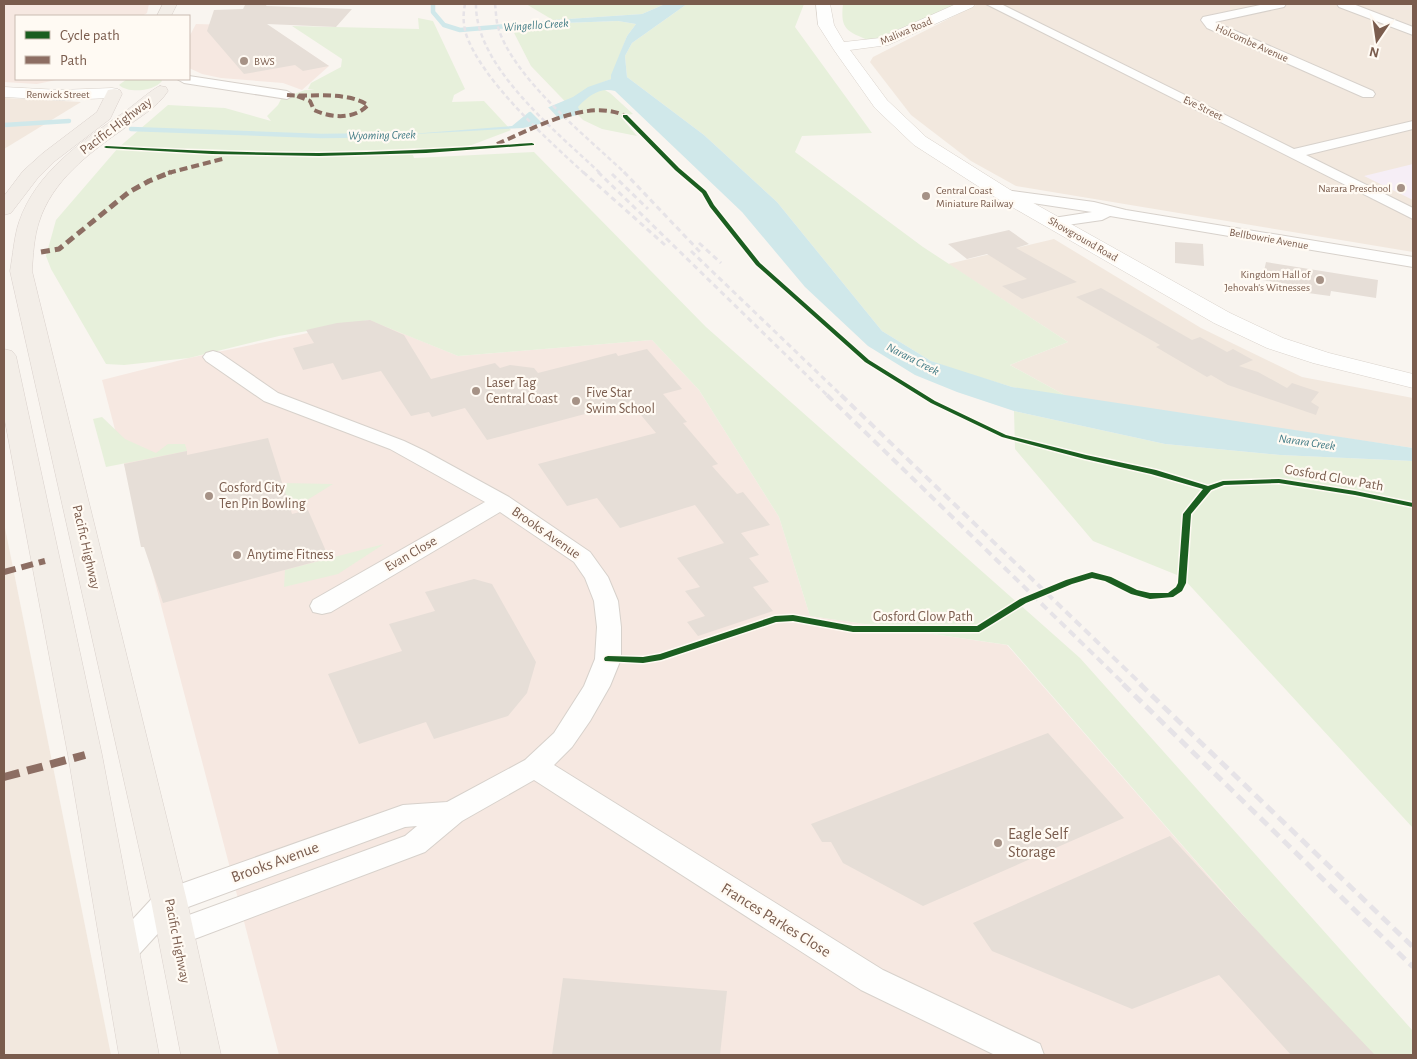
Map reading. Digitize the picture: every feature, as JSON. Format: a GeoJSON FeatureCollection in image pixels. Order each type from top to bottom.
{"type":"FeatureCollection","features":[{"type":"Feature","properties":{"kind":"main road"},"geometry":{"type":"LineString","coordinates":[[112,86],[135,95],[172,86]]}},
{"type":"Feature","properties":{"kind":"main road","name":"Pacific Highway"},"geometry":{"type":"LineString","coordinates":[[6,202],[30,174],[49,157],[104,115],[112,86]]}},
{"type":"Feature","properties":{"kind":"main road","name":"Pacific Highway"},"geometry":{"type":"LineString","coordinates":[[172,86],[95,141],[68,164],[46,190],[33,214],[25,238],[21,271],[169,900],[201,1055]]}},
{"type":"Feature","properties":{"kind":"main road"},"geometry":{"type":"LineString","coordinates":[[6,202],[30,192],[52,172],[68,164]]}},
{"type":"Feature","properties":{"kind":"main road"},"geometry":{"type":"LineString","coordinates":[[4,356],[85,755],[139,1055]]}},
{"type":"Feature","properties":{"kind":"street","name":"Showground Road"},"geometry":{"type":"LineString","coordinates":[[823,4],[826,25],[840,47],[881,104],[920,141],[1005,195],[1222,318],[1275,343],[1321,358],[1413,381]]}},
{"type":"Feature","properties":{"kind":"street","name":"Maliwa Road"},"geometry":{"type":"LineString","coordinates":[[840,47],[883,42],[968,4]]}},
{"type":"Feature","properties":{"kind":"street","name":"Eve Street"},"geometry":{"type":"LineString","coordinates":[[992,4],[1413,214]]}},
{"type":"Feature","properties":{"kind":"street","name":"Holcombe Avenue"},"geometry":{"type":"LineString","coordinates":[[1280,4],[1207,20],[1211,25],[1368,94]]}},
{"type":"Feature","properties":{"kind":"street"},"geometry":{"type":"LineString","coordinates":[[1343,4],[1413,32]]}},
{"type":"Feature","properties":{"kind":"street","name":"Renwick Street"},"geometry":{"type":"LineString","coordinates":[[7,90],[112,86]]}},
{"type":"Feature","properties":{"kind":"street"},"geometry":{"type":"LineString","coordinates":[[172,86],[252,89],[287,95]]}},
{"type":"Feature","properties":{"kind":"street"},"geometry":{"type":"LineString","coordinates":[[1295,154],[1413,125]]}},
{"type":"Feature","properties":{"kind":"street","name":"Bellbowrie Avenue"},"geometry":{"type":"LineString","coordinates":[[1005,195],[1094,207],[1126,215],[1413,262]]}},
{"type":"Feature","properties":{"kind":"street","name":"Bellbowrie Avenue"},"geometry":{"type":"LineString","coordinates":[[1054,222],[1098,215],[1126,215]]}},
{"type":"Feature","properties":{"kind":"street","name":"Brooks Avenue"},"geometry":{"type":"LineString","coordinates":[[176,934],[414,844],[452,813],[535,767],[563,740],[597,686],[608,659],[609,627],[606,601],[596,577],[582,557],[501,502],[397,445],[271,397],[213,357]]}},
{"type":"Feature","properties":{"kind":"street","name":"Evan Close"},"geometry":{"type":"LineString","coordinates":[[322,606],[501,502]]}},
{"type":"Feature","properties":{"kind":"street","name":"Frances Parkes Close"},"geometry":{"type":"LineString","coordinates":[[535,767],[872,980],[1028,1055]]}},
{"type":"Feature","properties":{"kind":"street","name":"Brooks Avenue"},"geometry":{"type":"LineString","coordinates":[[120,954],[169,900],[403,816],[452,813]]}},
{"type":"Feature","properties":{"kind":"shaded area"},"geometry":{"type":"Polygon","coordinates":[[[4,4],[149,4],[147,13],[144,15],[15,15],[15,80],[56,80],[37,84],[4,82],[4,4]]]}},
{"type":"Feature","properties":{"kind":"shaded area"},"geometry":{"type":"Polygon","coordinates":[[[1413,4],[1413,252],[1016,186],[971,161],[911,115],[870,62],[873,57],[976,5],[1413,4]]]}},
{"type":"Feature","properties":{"kind":"shaded area"},"geometry":{"type":"Polygon","coordinates":[[[196,24],[269,26],[329,66],[302,90],[283,83],[221,78],[202,74],[190,68],[190,35],[196,24]]]}},
{"type":"Feature","properties":{"kind":"shaded area"},"geometry":{"type":"Polygon","coordinates":[[[4,98],[81,102],[4,149],[4,98]]]}},
{"type":"Feature","properties":{"kind":"shaded area","name":"Narara Preschool"},"geometry":{"type":"Polygon","coordinates":[[[1413,164],[1413,200],[1364,176],[1413,164]]]}},
{"type":"Feature","properties":{"kind":"shaded area"},"geometry":{"type":"Polygon","coordinates":[[[1054,239],[1201,328],[1302,377],[1413,398],[1413,448],[1070,398],[1010,365],[1068,342],[948,264],[1054,239]]]}},
{"type":"Feature","properties":{"kind":"shaded area"},"geometry":{"type":"Polygon","coordinates":[[[370,320],[458,356],[652,340],[699,390],[779,517],[810,616],[1007,645],[1365,1055],[279,1055],[102,380],[189,358],[370,320]]]}},
{"type":"Feature","properties":{"kind":"shaded area"},"geometry":{"type":"Polygon","coordinates":[[[4,523],[111,1055],[4,1055],[4,523]]]}},
{"type":"Feature","properties":{"kind":"green space"},"geometry":{"type":"Polygon","coordinates":[[[526,4],[665,4],[642,14],[553,20],[526,4]]]}},
{"type":"Feature","properties":{"kind":"green space"},"geometry":{"type":"Polygon","coordinates":[[[687,4],[804,4],[795,27],[872,133],[802,136],[795,152],[923,247],[1068,342],[1010,365],[1070,398],[1012,387],[959,371],[931,361],[882,331],[777,202],[704,135],[627,77],[625,56],[632,43],[687,4]]]}},
{"type":"Feature","properties":{"kind":"green space"},"geometry":{"type":"Polygon","coordinates":[[[843,4],[960,4],[870,41],[851,32],[844,24],[843,4]]]}},
{"type":"Feature","properties":{"kind":"green space"},"geometry":{"type":"Polygon","coordinates":[[[418,18],[433,21],[465,89],[454,95],[452,102],[484,101],[511,130],[469,146],[411,149],[414,158],[534,152],[706,327],[1080,658],[1413,1031],[1413,1055],[1365,1055],[1008,645],[810,616],[779,517],[699,390],[652,340],[458,356],[369,320],[279,336],[189,358],[124,365],[106,364],[51,269],[46,256],[56,220],[118,148],[168,105],[225,108],[271,121],[267,116],[281,99],[305,90],[314,90],[308,89],[311,83],[341,67],[342,59],[292,26],[419,29],[418,18]]]}},
{"type":"Feature","properties":{"kind":"green space"},"geometry":{"type":"Polygon","coordinates":[[[618,21],[636,24],[627,36],[611,79],[596,85],[610,93],[633,114],[620,116],[637,136],[602,129],[583,120],[531,66],[510,25],[618,21]]]}},
{"type":"Feature","properties":{"kind":"green space"},"geometry":{"type":"Polygon","coordinates":[[[126,80],[162,81],[153,87],[141,90],[129,90],[119,85],[126,80]]]}},
{"type":"Feature","properties":{"kind":"green space"},"geometry":{"type":"Polygon","coordinates":[[[1014,411],[1165,444],[1280,455],[1413,461],[1413,828],[1182,577],[1093,541],[1015,449],[1014,411]]]}},
{"type":"Feature","properties":{"kind":"green space"},"geometry":{"type":"Polygon","coordinates":[[[102,417],[125,439],[156,453],[168,444],[185,444],[187,451],[106,467],[93,419],[102,417]]]}},
{"type":"Feature","properties":{"kind":"green space"},"geometry":{"type":"Polygon","coordinates":[[[282,483],[333,484],[291,510],[282,483]]]}},
{"type":"Feature","properties":{"kind":"green space"},"geometry":{"type":"Polygon","coordinates":[[[384,544],[338,574],[284,587],[285,570],[384,544]]]}},
{"type":"Feature","properties":{"kind":"water","name":"Narara Creek"},"geometry":{"type":"Polygon","coordinates":[[[665,4],[687,4],[632,43],[625,56],[627,77],[704,135],[777,202],[882,331],[931,361],[1012,387],[1413,448],[1413,461],[1280,455],[1165,444],[1014,411],[957,392],[915,375],[868,346],[805,287],[742,212],[615,91],[599,91],[590,96],[578,107],[581,113],[577,115],[523,128],[397,135],[512,126],[529,112],[549,107],[573,97],[588,87],[611,79],[627,36],[636,24],[618,21],[510,25],[642,14],[665,4]]]}},
{"type":"Feature","properties":{"kind":"pier"},"geometry":{"type":"Polygon","coordinates":[[[547,106],[561,121],[543,124],[529,110],[547,106]]]}},
{"type":"Feature","properties":{"kind":"building"},"geometry":{"type":"Polygon","coordinates":[[[267,4],[266,6],[352,9],[336,27],[267,24],[329,66],[303,71],[295,65],[244,74],[207,31],[214,10],[243,9],[245,5],[267,4]]]}},
{"type":"Feature","properties":{"kind":"building"},"geometry":{"type":"Polygon","coordinates":[[[1009,230],[1029,244],[1016,248],[1077,282],[1022,299],[1002,286],[1027,279],[987,254],[967,259],[948,244],[1009,230]]]}},
{"type":"Feature","properties":{"kind":"building"},"geometry":{"type":"Polygon","coordinates":[[[1175,242],[1203,244],[1204,266],[1175,263],[1175,242]]]}},
{"type":"Feature","properties":{"kind":"building","name":"Kingdom Hall of Jehovah's Witnesses"},"geometry":{"type":"Polygon","coordinates":[[[1266,262],[1378,280],[1376,298],[1331,291],[1330,296],[1308,293],[1308,287],[1262,280],[1266,262]]]}},
{"type":"Feature","properties":{"kind":"building"},"geometry":{"type":"Polygon","coordinates":[[[1101,288],[1192,340],[1200,337],[1227,352],[1233,349],[1253,360],[1239,366],[1258,372],[1287,388],[1292,383],[1319,392],[1311,402],[1319,407],[1316,415],[1228,385],[1211,375],[1207,377],[1156,347],[1160,345],[1076,297],[1101,288]]]}},
{"type":"Feature","properties":{"kind":"building"},"geometry":{"type":"Polygon","coordinates":[[[370,320],[404,335],[431,379],[495,363],[500,368],[510,365],[534,368],[538,373],[616,353],[618,356],[647,349],[682,389],[663,394],[687,422],[683,423],[718,464],[712,466],[737,494],[743,492],[770,525],[741,533],[759,555],[749,558],[769,582],[753,587],[773,611],[698,636],[687,622],[705,616],[685,591],[700,587],[677,558],[724,543],[695,505],[620,528],[597,498],[567,506],[538,464],[656,433],[630,402],[487,440],[465,408],[432,417],[429,412],[411,416],[381,371],[342,380],[333,363],[303,370],[293,348],[314,343],[306,330],[337,323],[370,320]]]}},
{"type":"Feature","properties":{"kind":"building"},"geometry":{"type":"Polygon","coordinates":[[[268,438],[292,514],[308,510],[329,558],[163,603],[144,547],[141,547],[124,464],[187,451],[187,455],[268,438]]]}},
{"type":"Feature","properties":{"kind":"building"},"geometry":{"type":"Polygon","coordinates":[[[474,579],[492,584],[536,662],[527,693],[508,716],[434,739],[426,722],[359,744],[328,674],[402,651],[389,624],[435,611],[425,592],[474,579]]]}},
{"type":"Feature","properties":{"kind":"building"},"geometry":{"type":"Polygon","coordinates":[[[1048,733],[1124,818],[923,906],[843,863],[831,842],[822,842],[811,824],[1048,733]]]}},
{"type":"Feature","properties":{"kind":"building"},"geometry":{"type":"Polygon","coordinates":[[[1170,836],[1375,1055],[1291,1055],[1219,975],[1132,1009],[992,951],[973,923],[1170,836]]]}},
{"type":"Feature","properties":{"kind":"building"},"geometry":{"type":"Polygon","coordinates":[[[563,978],[727,991],[720,1055],[552,1055],[563,978]]]}},
{"type":"Feature","properties":{"kind":"waterway","name":"Wingello Creek"},"geometry":{"type":"LineString","coordinates":[[433,4],[433,12],[444,25],[460,30],[520,25]]}},
{"type":"Feature","properties":{"kind":"waterway","name":"Wyoming Creek"},"geometry":{"type":"LineString","coordinates":[[4,125],[69,121]]}},
{"type":"Feature","properties":{"kind":"waterway","name":"Wyoming Creek"},"geometry":{"type":"LineString","coordinates":[[131,129],[321,136],[406,135]]}},
{"type":"Feature","properties":{"kind":"railway"},"geometry":{"type":"LineString","coordinates":[[465,4],[464,26],[466,34],[474,52],[486,71],[517,108],[584,173]]}},
{"type":"Feature","properties":{"kind":"railway"},"geometry":{"type":"LineString","coordinates":[[476,4],[479,28],[489,51],[503,74],[542,118],[600,173]]}},
{"type":"Feature","properties":{"kind":"railway"},"geometry":{"type":"LineString","coordinates":[[495,4],[498,27],[506,46],[519,66],[553,106],[625,173]]}},
{"type":"Feature","properties":{"kind":"railway"},"geometry":{"type":"LineString","coordinates":[[583,172],[665,245]]}},
{"type":"Feature","properties":{"kind":"railway"},"geometry":{"type":"LineString","coordinates":[[598,172],[828,396]]}},
{"type":"Feature","properties":{"kind":"railway"},"geometry":{"type":"LineString","coordinates":[[625,173],[702,254]]}},
{"type":"Feature","properties":{"kind":"railway"},"geometry":{"type":"LineString","coordinates":[[612,174],[648,209]]}},
{"type":"Feature","properties":{"kind":"railway"},"geometry":{"type":"LineString","coordinates":[[699,243],[721,263]]}},
{"type":"Feature","properties":{"kind":"railway"},"geometry":{"type":"LineString","coordinates":[[691,251],[842,396]]}},
{"type":"Feature","properties":{"kind":"railway"},"geometry":{"type":"LineString","coordinates":[[827,395],[1125,685]]}},
{"type":"Feature","properties":{"kind":"railway"},"geometry":{"type":"LineString","coordinates":[[841,395],[1142,685]]}},
{"type":"Feature","properties":{"kind":"railway"},"geometry":{"type":"LineString","coordinates":[[1123,684],[1413,967]]}},
{"type":"Feature","properties":{"kind":"railway"},"geometry":{"type":"LineString","coordinates":[[1140,684],[1413,947]]}},
{"type":"Feature","properties":{"kind":"marked path"},"geometry":{"type":"LineString","coordinates":[[287,95],[354,99],[363,101],[368,105],[357,113],[334,116],[314,110],[310,101],[297,96]]}},
{"type":"Feature","properties":{"kind":"marked path"},"geometry":{"type":"LineString","coordinates":[[497,144],[532,127],[565,116],[594,111],[618,112],[625,116]]}},
{"type":"Feature","properties":{"kind":"marked path"},"geometry":{"type":"LineString","coordinates":[[41,252],[59,249],[67,244],[102,213],[139,186],[159,176],[226,158]]}},
{"type":"Feature","properties":{"kind":"marked path"},"geometry":{"type":"LineString","coordinates":[[4,572],[45,561]]}},
{"type":"Feature","properties":{"kind":"marked path"},"geometry":{"type":"LineString","coordinates":[[4,777],[85,755]]}},
{"type":"Feature","properties":{"kind":"cycle path"},"geometry":{"type":"LineString","coordinates":[[625,116],[677,169],[704,192],[712,206],[758,264],[867,361],[933,402],[1004,436],[1153,472],[1208,488]]}},
{"type":"Feature","properties":{"kind":"cycle path"},"geometry":{"type":"LineString","coordinates":[[106,147],[212,153],[319,154],[426,151],[532,144]]}},
{"type":"Feature","properties":{"kind":"cycle path","name":"Gosford Glow Path"},"geometry":{"type":"LineString","coordinates":[[608,659],[643,660],[661,657],[775,619],[793,618],[853,629],[979,629],[1023,601],[1069,582],[1092,575],[1108,579],[1134,592],[1150,596],[1170,595],[1179,589],[1182,583],[1187,514],[1208,488],[1223,483],[1279,481],[1355,493],[1413,505]]}},
{"type":"Feature","properties":{"kind":"place","name":"BWS"},"geometry":{"type":"Point","coordinates":[244,61]}},
{"type":"Feature","properties":{"kind":"place","name":"Narara Preschool"},"geometry":{"type":"Point","coordinates":[1401,188]}},
{"type":"Feature","properties":{"kind":"place","name":"Central Coast Miniature Railway"},"geometry":{"type":"Point","coordinates":[926,196]}},
{"type":"Feature","properties":{"kind":"place","name":"Kingdom Hall of Jehovah's Witnesses"},"geometry":{"type":"Point","coordinates":[1320,280]}},
{"type":"Feature","properties":{"kind":"place","name":"Laser Tag Central Coast"},"geometry":{"type":"Point","coordinates":[476,391]}},
{"type":"Feature","properties":{"kind":"place","name":"Five Star Swim School"},"geometry":{"type":"Point","coordinates":[576,401]}},
{"type":"Feature","properties":{"kind":"place","name":"Gosford City Ten Pin Bowling"},"geometry":{"type":"Point","coordinates":[209,496]}},
{"type":"Feature","properties":{"kind":"place","name":"Anytime Fitness"},"geometry":{"type":"Point","coordinates":[237,555]}},
{"type":"Feature","properties":{"kind":"place","name":"Eagle Self Storage"},"geometry":{"type":"Point","coordinates":[998,843]}}]}
